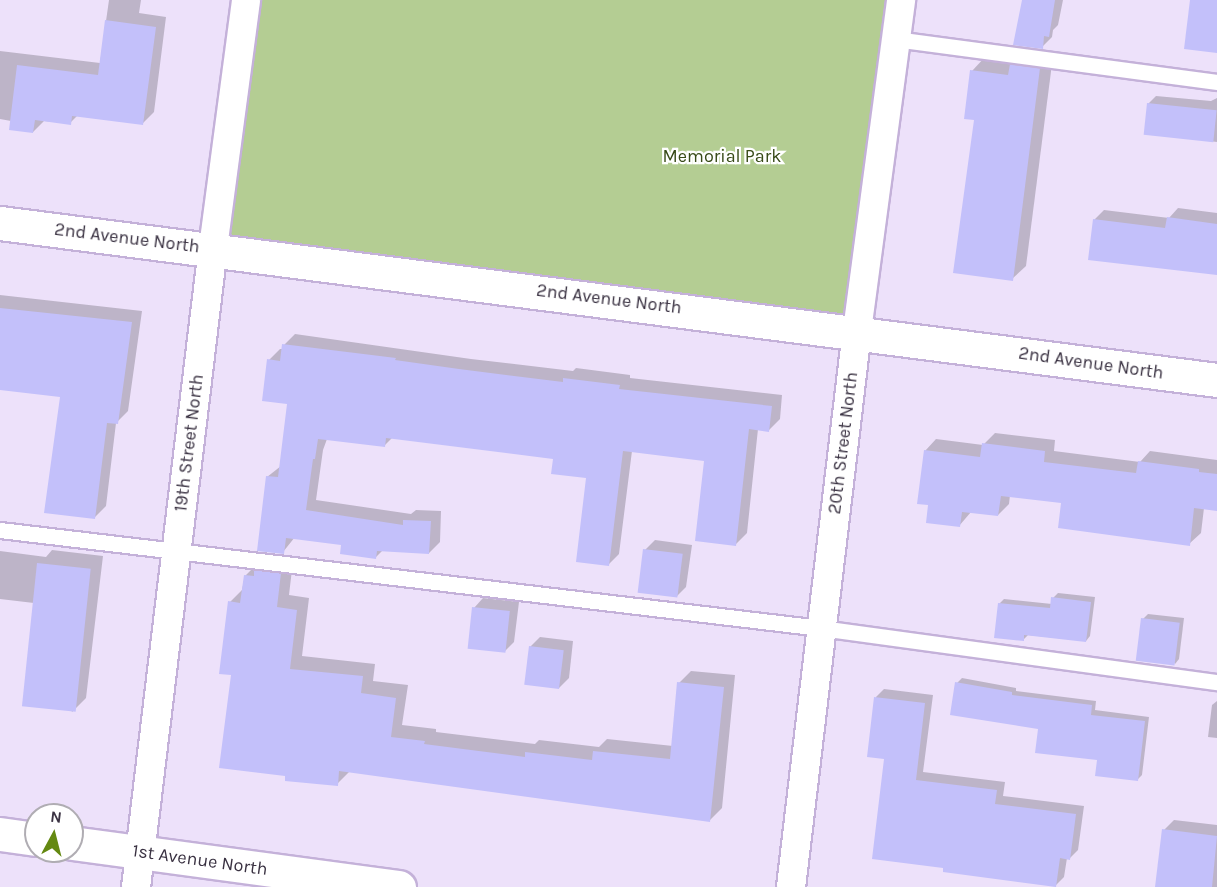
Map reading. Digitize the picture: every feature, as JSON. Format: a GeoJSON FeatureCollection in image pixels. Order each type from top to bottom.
{"type":"FeatureCollection","features":[{"type":"Feature","properties":{"kind":"main road","name":"2nd Avenue North"},"geometry":{"type":"LineString","coordinates":[[0,223],[213,248],[857,331],[1217,380]]}},
{"type":"Feature","properties":{"kind":"main road"},"geometry":{"type":"LineString","coordinates":[[0,834],[24,837]]}},
{"type":"Feature","properties":{"kind":"main road","name":"1st Avenue North"},"geometry":{"type":"LineString","coordinates":[[84,845],[399,887]]}},
{"type":"Feature","properties":{"kind":"street","name":"19th Street North"},"geometry":{"type":"LineString","coordinates":[[136,887],[213,248],[246,0]]}},
{"type":"Feature","properties":{"kind":"street","name":"20th Street North"},"geometry":{"type":"LineString","coordinates":[[791,887],[857,331],[901,0]]}},
{"type":"Feature","properties":{"kind":"lane"},"geometry":{"type":"LineString","coordinates":[[896,39],[1217,82]]}},
{"type":"Feature","properties":{"kind":"lane"},"geometry":{"type":"LineString","coordinates":[[0,530],[821,628],[1217,682]]}},
{"type":"Feature","properties":{"kind":"green space","name":"Memorial Park"},"geometry":{"type":"Polygon","coordinates":[[[246,0],[901,0],[857,331],[213,248],[246,0]]]}},
{"type":"Feature","properties":{"kind":"building"},"geometry":{"type":"Polygon","coordinates":[[[1022,0],[1055,0],[1049,37],[1044,36],[1043,49],[1013,45],[1022,0]]]}},
{"type":"Feature","properties":{"kind":"building"},"geometry":{"type":"Polygon","coordinates":[[[1190,0],[1217,0],[1217,53],[1184,49],[1190,0]]]}},
{"type":"Feature","properties":{"kind":"building"},"geometry":{"type":"Polygon","coordinates":[[[105,20],[156,27],[143,125],[72,116],[71,125],[35,120],[33,133],[9,130],[17,65],[98,75],[105,20]]]}},
{"type":"Feature","properties":{"kind":"building"},"geometry":{"type":"Polygon","coordinates":[[[1010,64],[1040,68],[1013,281],[953,273],[974,120],[964,119],[970,70],[1008,75],[1010,64]]]}},
{"type":"Feature","properties":{"kind":"building"},"geometry":{"type":"Polygon","coordinates":[[[1147,103],[1217,110],[1213,142],[1144,135],[1147,103]]]}},
{"type":"Feature","properties":{"kind":"building"},"geometry":{"type":"Polygon","coordinates":[[[1167,217],[1217,224],[1217,275],[1088,260],[1093,219],[1165,228],[1167,217]]]}},
{"type":"Feature","properties":{"kind":"building"},"geometry":{"type":"Polygon","coordinates":[[[0,308],[132,322],[118,424],[107,423],[95,519],[44,513],[60,397],[0,390],[0,308]]]}},
{"type":"Feature","properties":{"kind":"building"},"geometry":{"type":"Polygon","coordinates":[[[282,344],[396,358],[395,360],[459,369],[563,382],[563,378],[620,385],[619,389],[772,406],[769,432],[749,429],[736,546],[695,541],[704,461],[623,451],[609,566],[576,562],[586,478],[551,474],[553,459],[386,438],[385,447],[318,439],[306,510],[403,525],[403,520],[431,521],[429,554],[377,551],[376,559],[340,554],[341,545],[286,538],[284,554],[257,551],[266,476],[278,477],[287,404],[262,401],[267,359],[280,361],[282,344]]]}},
{"type":"Feature","properties":{"kind":"building"},"geometry":{"type":"Polygon","coordinates":[[[982,443],[1045,451],[1044,462],[1136,473],[1138,461],[1199,469],[1199,472],[1217,474],[1217,511],[1194,508],[1190,546],[1058,528],[1061,503],[1001,496],[998,516],[962,512],[960,527],[926,523],[928,505],[917,504],[924,450],[980,457],[982,443]]]}},
{"type":"Feature","properties":{"kind":"building"},"geometry":{"type":"Polygon","coordinates":[[[643,549],[683,554],[677,598],[638,593],[643,549]]]}},
{"type":"Feature","properties":{"kind":"building"},"geometry":{"type":"Polygon","coordinates":[[[37,563],[91,569],[76,712],[22,706],[37,563]]]}},
{"type":"Feature","properties":{"kind":"building"},"geometry":{"type":"Polygon","coordinates":[[[254,570],[281,573],[277,607],[297,610],[290,669],[363,676],[361,693],[396,698],[391,737],[425,741],[424,744],[525,757],[525,752],[592,760],[593,751],[670,759],[677,682],[724,687],[710,822],[339,771],[338,786],[285,781],[285,776],[219,768],[231,675],[219,674],[228,601],[240,603],[244,575],[254,576],[254,570]]]}},
{"type":"Feature","properties":{"kind":"building"},"geometry":{"type":"Polygon","coordinates":[[[1051,597],[1091,602],[1086,642],[1024,635],[1024,641],[994,638],[998,603],[1050,608],[1051,597]]]}},
{"type":"Feature","properties":{"kind":"building"},"geometry":{"type":"Polygon","coordinates":[[[472,607],[510,611],[505,653],[468,649],[472,607]]]}},
{"type":"Feature","properties":{"kind":"building"},"geometry":{"type":"Polygon","coordinates":[[[1141,618],[1180,623],[1174,665],[1136,661],[1141,618]]]}},
{"type":"Feature","properties":{"kind":"building"},"geometry":{"type":"Polygon","coordinates":[[[529,646],[564,650],[559,689],[524,685],[529,646]]]}},
{"type":"Feature","properties":{"kind":"building"},"geometry":{"type":"Polygon","coordinates":[[[955,682],[1012,692],[1012,695],[1092,705],[1091,715],[1145,721],[1138,781],[1095,776],[1097,760],[1035,753],[1038,729],[950,715],[955,682]]]}},
{"type":"Feature","properties":{"kind":"building"},"geometry":{"type":"Polygon","coordinates":[[[874,697],[925,703],[916,780],[997,790],[995,804],[1076,814],[1070,860],[1060,858],[1056,887],[943,872],[943,868],[872,859],[884,759],[867,757],[874,697]]]}},
{"type":"Feature","properties":{"kind":"building"},"geometry":{"type":"Polygon","coordinates":[[[1162,829],[1217,836],[1212,887],[1155,887],[1162,829]]]}}]}
